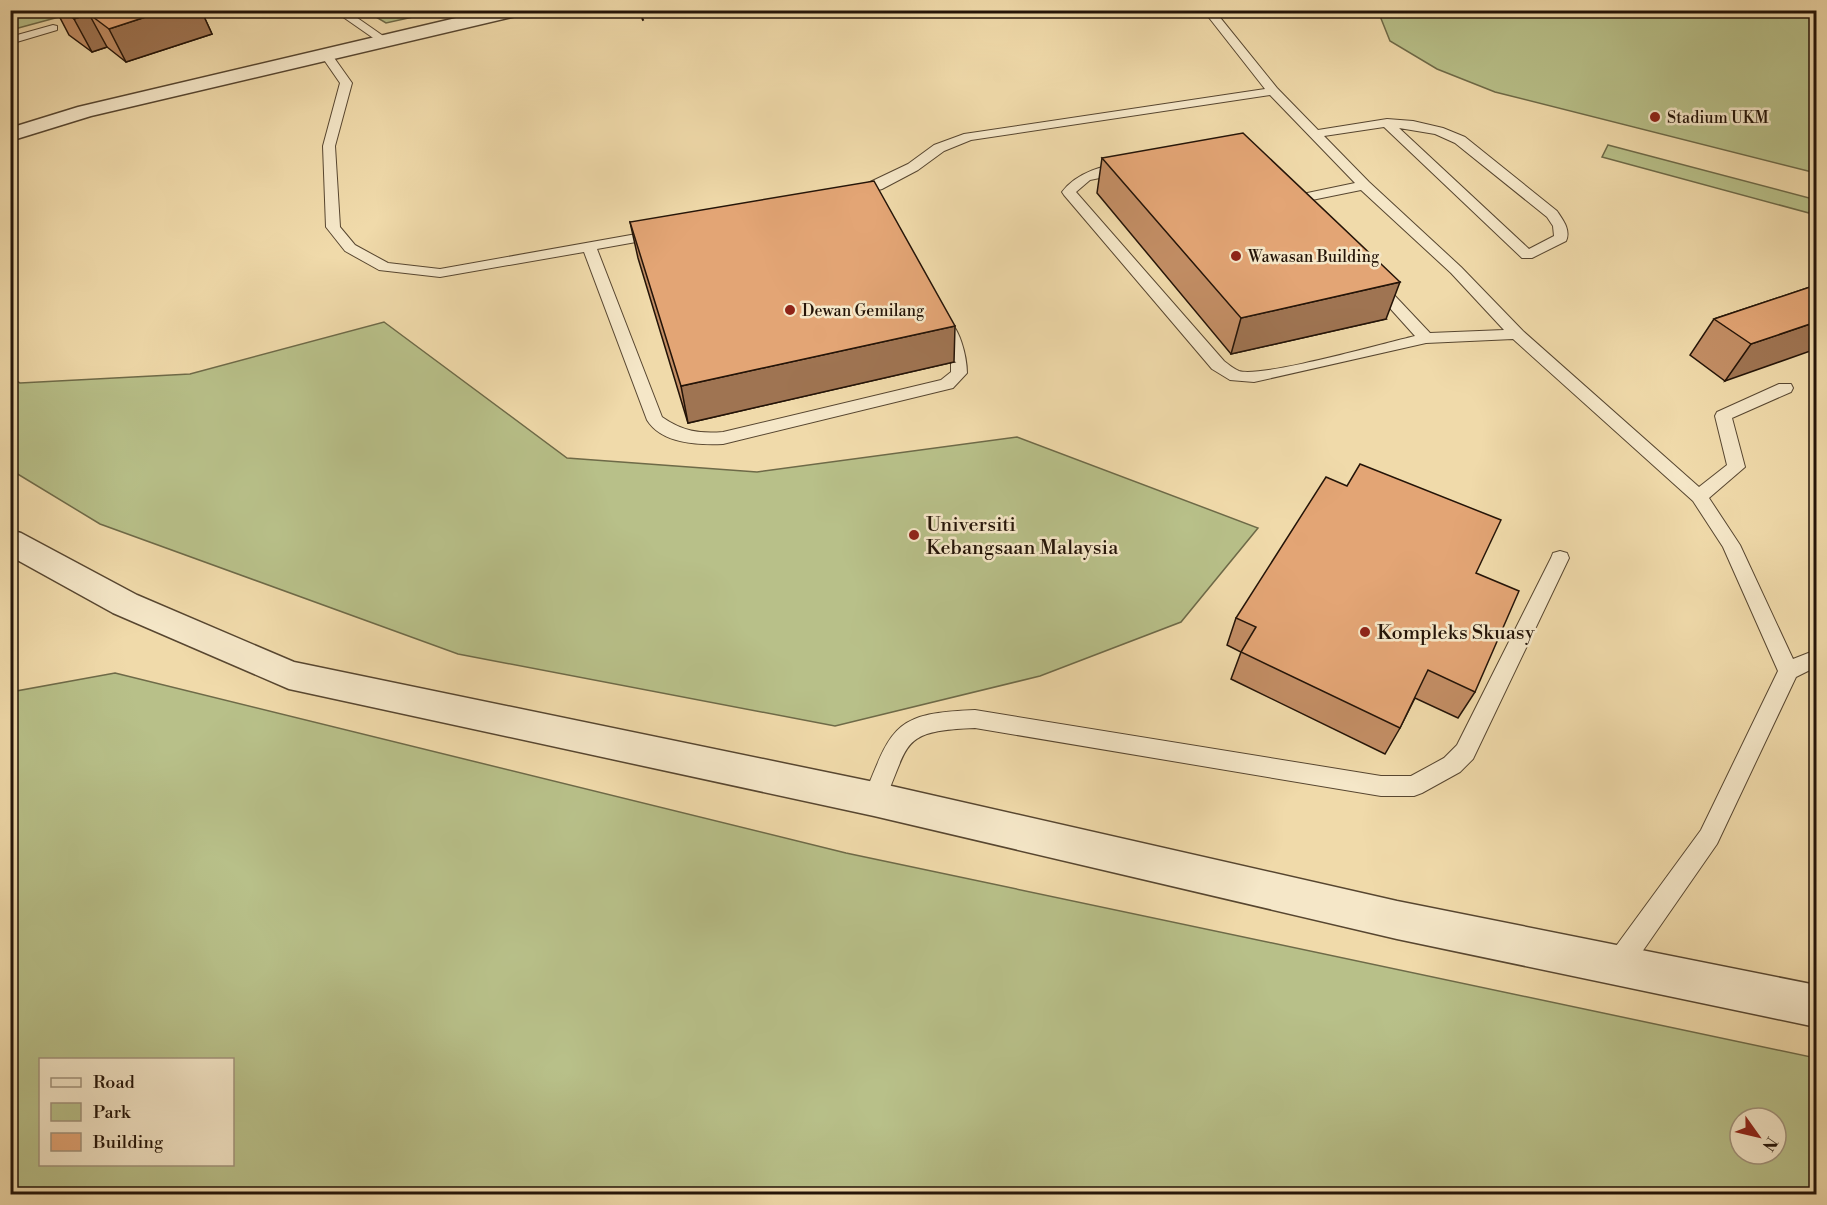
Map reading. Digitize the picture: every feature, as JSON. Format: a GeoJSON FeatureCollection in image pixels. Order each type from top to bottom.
{"type":"FeatureCollection","features":[{"type":"Feature","properties":{"kind":"street"},"geometry":{"type":"LineString","coordinates":[[10,135],[85,111],[516,10]]}},
{"type":"Feature","properties":{"kind":"street"},"geometry":{"type":"LineString","coordinates":[[10,541],[125,604],[289,675],[874,799],[1397,920],[1816,1006]]}},
{"type":"Feature","properties":{"kind":"lane"},"geometry":{"type":"LineString","coordinates":[[338,10],[383,40]]}},
{"type":"Feature","properties":{"kind":"lane"},"geometry":{"type":"LineString","coordinates":[[1208,10],[1273,90],[1364,185],[1456,270],[1517,334],[1699,497],[1731,545],[1788,671]]}},
{"type":"Feature","properties":{"kind":"lane"},"geometry":{"type":"LineString","coordinates":[[10,41],[53,28]]}},
{"type":"Feature","properties":{"kind":"lane"},"geometry":{"type":"LineString","coordinates":[[326,54],[346,83],[329,146],[333,227],[350,248],[384,267],[440,273],[669,232]]}},
{"type":"Feature","properties":{"kind":"lane"},"geometry":{"type":"LineString","coordinates":[[840,197],[880,192],[939,148],[969,137],[1273,90]]}},
{"type":"Feature","properties":{"kind":"lane"},"geometry":{"type":"LineString","coordinates":[[1315,134],[1387,123],[1413,125],[1439,131],[1460,140],[1552,214],[1560,226],[1560,238],[1527,255],[1387,123]]}},
{"type":"Feature","properties":{"kind":"lane"},"geometry":{"type":"LineString","coordinates":[[1140,166],[1084,177],[1073,184],[1069,192],[1218,365],[1228,372],[1254,377],[1426,338],[1517,334]]}},
{"type":"Feature","properties":{"kind":"lane"},"geometry":{"type":"LineString","coordinates":[[1314,216],[1294,195],[1364,185]]}},
{"type":"Feature","properties":{"kind":"lane"},"geometry":{"type":"LineString","coordinates":[[589,247],[655,420],[672,434],[695,440],[723,438],[947,384],[959,374],[959,355],[938,313]]}},
{"type":"Feature","properties":{"kind":"lane"},"geometry":{"type":"LineString","coordinates":[[1362,268],[1426,338]]}},
{"type":"Feature","properties":{"kind":"lane"},"geometry":{"type":"LineString","coordinates":[[1699,497],[1736,467],[1723,416],[1785,388]]}},
{"type":"Feature","properties":{"kind":"lane"},"geometry":{"type":"LineString","coordinates":[[874,799],[890,759],[910,730],[935,722],[975,719],[1381,786],[1414,786],[1452,765],[1465,752],[1560,558]]}},
{"type":"Feature","properties":{"kind":"lane"},"geometry":{"type":"LineString","coordinates":[[1617,966],[1709,837],[1788,671],[1816,658]]}},
{"type":"Feature","properties":{"kind":"path"},"geometry":{"type":"LineString","coordinates":[[638,10],[644,22]]}},
{"type":"Feature","properties":{"kind":"green space"},"geometry":{"type":"Polygon","coordinates":[[[366,10],[440,11],[386,23],[366,10]]]}},
{"type":"Feature","properties":{"kind":"green space"},"geometry":{"type":"Polygon","coordinates":[[[11,11],[81,11],[11,30],[11,11]]]}},
{"type":"Feature","properties":{"kind":"green space"},"geometry":{"type":"Polygon","coordinates":[[[1378,11],[1816,11],[1816,173],[1495,92],[1437,69],[1390,41],[1378,11]]]}},
{"type":"Feature","properties":{"kind":"green space"},"geometry":{"type":"Polygon","coordinates":[[[1608,145],[1813,199],[1809,213],[1602,157],[1608,145]]]}},
{"type":"Feature","properties":{"kind":"green space"},"geometry":{"type":"Polygon","coordinates":[[[384,322],[567,458],[757,472],[1017,437],[1258,528],[1181,622],[1040,676],[835,726],[458,654],[100,524],[11,470],[11,378],[20,383],[190,374],[384,322]]]}},
{"type":"Feature","properties":{"kind":"green space"},"geometry":{"type":"Polygon","coordinates":[[[115,673],[846,853],[1816,1058],[1816,1194],[11,1194],[11,692],[115,673]]]}},
{"type":"Feature","properties":{"kind":"building"},"geometry":{"type":"Polygon","coordinates":[[[62,10],[167,10],[109,29],[89,14],[74,19],[62,10]]]}},
{"type":"Feature","properties":{"kind":"building","name":"Wawasan Building"},"geometry":{"type":"Polygon","coordinates":[[[1243,133],[1400,282],[1241,318],[1102,158],[1243,133]]]}},
{"type":"Feature","properties":{"kind":"building","name":"Dewan Gemilang"},"geometry":{"type":"Polygon","coordinates":[[[874,181],[955,326],[681,386],[630,222],[874,181]]]}},
{"type":"Feature","properties":{"kind":"building"},"geometry":{"type":"Polygon","coordinates":[[[1816,285],[1816,322],[1751,344],[1714,319],[1816,285]]]}},
{"type":"Feature","properties":{"kind":"building","name":"Kompleks Skuasy"},"geometry":{"type":"Polygon","coordinates":[[[1360,464],[1501,520],[1476,573],[1519,591],[1475,692],[1428,670],[1400,728],[1241,652],[1256,627],[1236,618],[1326,477],[1347,486],[1360,464]]]}},
{"type":"Feature","properties":{"kind":"place","name":"Stadium UKM"},"geometry":{"type":"Point","coordinates":[1655,117]}},
{"type":"Feature","properties":{"kind":"place","name":"Wawasan Building"},"geometry":{"type":"Point","coordinates":[1236,256]}},
{"type":"Feature","properties":{"kind":"place","name":"Dewan Gemilang"},"geometry":{"type":"Point","coordinates":[790,310]}},
{"type":"Feature","properties":{"kind":"place","name":"Universiti Kebangsaan Malaysia"},"geometry":{"type":"Point","coordinates":[914,535]}},
{"type":"Feature","properties":{"kind":"place","name":"Kompleks Skuasy"},"geometry":{"type":"Point","coordinates":[1365,632]}}]}
